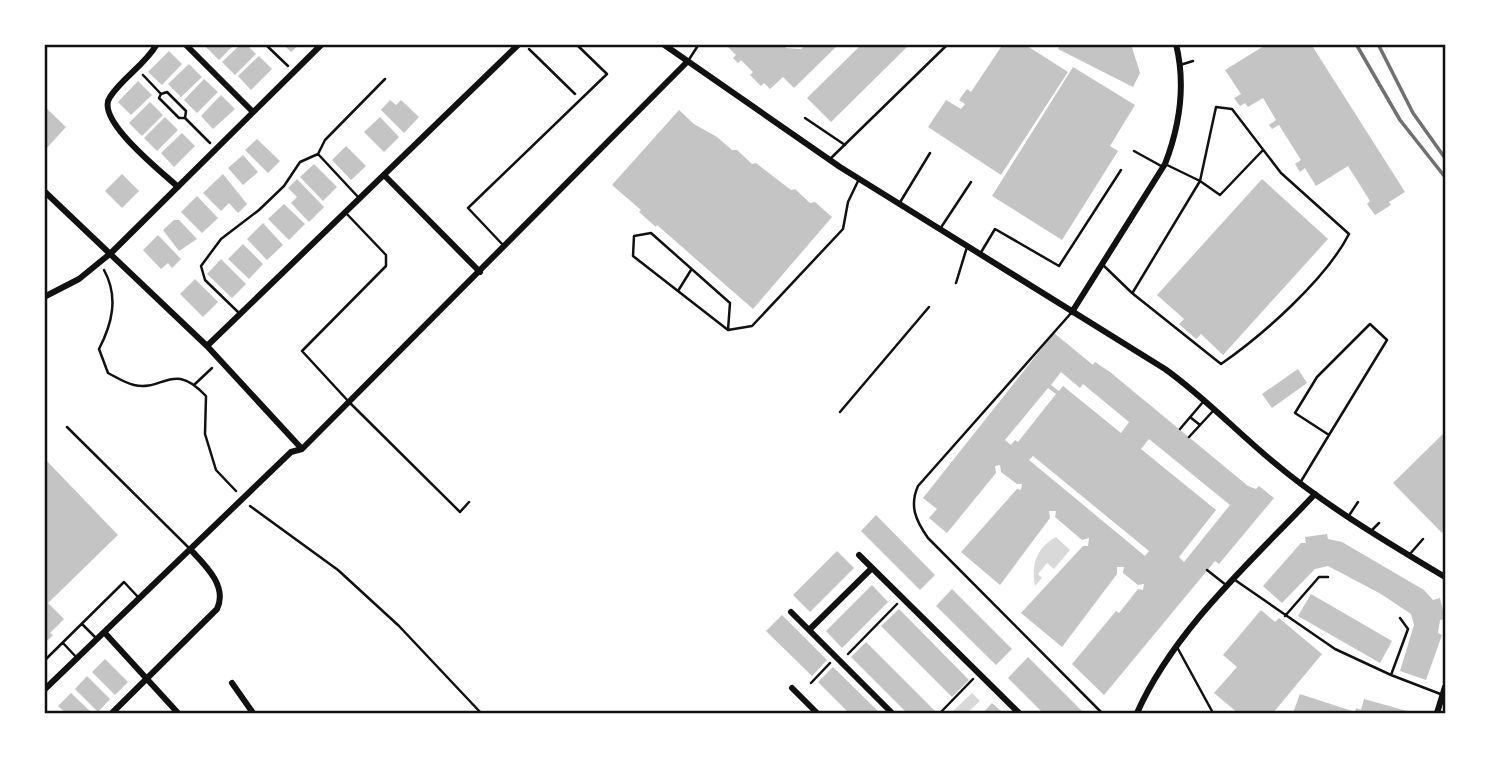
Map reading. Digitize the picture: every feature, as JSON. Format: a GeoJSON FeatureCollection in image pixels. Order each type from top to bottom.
{"type":"FeatureCollection","features":[{"type":"Feature","properties":{"kind":"street"},"geometry":{"type":"LineString","coordinates":[[157,44],[108,99],[107,111],[113,125],[178,187]]}},
{"type":"Feature","properties":{"kind":"street"},"geometry":{"type":"LineString","coordinates":[[185,44],[253,112]]}},
{"type":"Feature","properties":{"kind":"street"},"geometry":{"type":"LineString","coordinates":[[44,297],[79,279],[111,253],[322,44]]}},
{"type":"Feature","properties":{"kind":"street"},"geometry":{"type":"LineString","coordinates":[[206,346],[519,44]]}},
{"type":"Feature","properties":{"kind":"street"},"geometry":{"type":"LineString","coordinates":[[663,44],[859,179],[1165,369],[1205,399],[1270,460],[1315,494],[1370,532],[1445,577]]}},
{"type":"Feature","properties":{"kind":"street"},"geometry":{"type":"LineString","coordinates":[[1072,312],[1164,166],[1179,118],[1180,65],[1176,44]]}},
{"type":"Feature","properties":{"kind":"street"},"geometry":{"type":"LineString","coordinates":[[44,690],[291,452],[302,449],[688,61]]}},
{"type":"Feature","properties":{"kind":"street"},"geometry":{"type":"LineString","coordinates":[[384,175],[480,272]]}},
{"type":"Feature","properties":{"kind":"street"},"geometry":{"type":"LineString","coordinates":[[44,191],[206,346],[302,449]]}},
{"type":"Feature","properties":{"kind":"street"},"geometry":{"type":"LineString","coordinates":[[1137,713],[1177,647],[1228,587],[1315,494]]}},
{"type":"Feature","properties":{"kind":"street"},"geometry":{"type":"LineString","coordinates":[[112,713],[210,617],[222,599],[212,575],[190,549]]}},
{"type":"Feature","properties":{"kind":"street"},"geometry":{"type":"LineString","coordinates":[[859,555],[1019,713]]}},
{"type":"Feature","properties":{"kind":"street"},"geometry":{"type":"LineString","coordinates":[[809,630],[872,568]]}},
{"type":"Feature","properties":{"kind":"street"},"geometry":{"type":"LineString","coordinates":[[791,612],[892,713]]}},
{"type":"Feature","properties":{"kind":"street"},"geometry":{"type":"LineString","coordinates":[[104,632],[178,713]]}},
{"type":"Feature","properties":{"kind":"street"},"geometry":{"type":"LineString","coordinates":[[232,683],[253,713]]}},
{"type":"Feature","properties":{"kind":"street"},"geometry":{"type":"LineString","coordinates":[[792,688],[817,713]]}},
{"type":"Feature","properties":{"kind":"street"},"geometry":{"type":"LineString","coordinates":[[1437,713],[1444,691]]}},
{"type":"Feature","properties":{"kind":"lane"},"geometry":{"type":"LineString","coordinates":[[505,246],[468,208],[607,74],[576,44]]}},
{"type":"Feature","properties":{"kind":"lane"},"geometry":{"type":"LineString","coordinates":[[688,61],[699,44]]}},
{"type":"Feature","properties":{"kind":"lane"},"geometry":{"type":"LineString","coordinates":[[830,160],[948,44]]}},
{"type":"Feature","properties":{"kind":"lane"},"geometry":{"type":"LineString","coordinates":[[1180,65],[1193,61]]}},
{"type":"Feature","properties":{"kind":"lane"},"geometry":{"type":"LineString","coordinates":[[240,314],[205,280],[201,266],[205,257],[233,228],[259,210],[275,194],[300,162],[318,154],[325,140],[385,79]]}},
{"type":"Feature","properties":{"kind":"lane"},"geometry":{"type":"LineString","coordinates":[[1103,265],[1132,293],[1221,364],[1276,320],[1340,252],[1349,234],[1281,173],[1252,131],[1232,109],[1216,107],[1200,181],[1132,293]]}},
{"type":"Feature","properties":{"kind":"lane"},"geometry":{"type":"LineString","coordinates":[[805,118],[845,145]]}},
{"type":"Feature","properties":{"kind":"lane"},"geometry":{"type":"LineString","coordinates":[[1135,151],[1200,181],[1220,195],[1263,150]]}},
{"type":"Feature","properties":{"kind":"lane"},"geometry":{"type":"LineString","coordinates":[[899,204],[930,153]]}},
{"type":"Feature","properties":{"kind":"lane"},"geometry":{"type":"LineString","coordinates":[[318,154],[359,198]]}},
{"type":"Feature","properties":{"kind":"lane"},"geometry":{"type":"LineString","coordinates":[[980,254],[995,229],[1059,266],[1121,170]]}},
{"type":"Feature","properties":{"kind":"lane"},"geometry":{"type":"LineString","coordinates":[[728,330],[730,303],[650,233],[634,236],[633,256],[728,330],[752,326],[843,229],[848,202],[859,179]]}},
{"type":"Feature","properties":{"kind":"lane"},"geometry":{"type":"LineString","coordinates":[[940,229],[971,182]]}},
{"type":"Feature","properties":{"kind":"lane"},"geometry":{"type":"LineString","coordinates":[[345,212],[386,255],[386,266],[302,351],[349,402],[460,512],[469,502]]}},
{"type":"Feature","properties":{"kind":"lane"},"geometry":{"type":"LineString","coordinates":[[956,283],[967,247]]}},
{"type":"Feature","properties":{"kind":"lane"},"geometry":{"type":"LineString","coordinates":[[678,291],[692,269]]}},
{"type":"Feature","properties":{"kind":"lane"},"geometry":{"type":"LineString","coordinates":[[839,412],[929,307]]}},
{"type":"Feature","properties":{"kind":"lane"},"geometry":{"type":"LineString","coordinates":[[1072,312],[918,486],[912,499],[917,522],[928,538],[1102,713]]}},
{"type":"Feature","properties":{"kind":"lane"},"geometry":{"type":"LineString","coordinates":[[1300,482],[1329,435],[1387,340],[1370,324],[1317,377],[1294,413],[1329,435]]}},
{"type":"Feature","properties":{"kind":"lane"},"geometry":{"type":"LineString","coordinates":[[1180,429],[1205,399]]}},
{"type":"Feature","properties":{"kind":"lane"},"geometry":{"type":"LineString","coordinates":[[1189,437],[1215,409]]}},
{"type":"Feature","properties":{"kind":"lane"},"geometry":{"type":"LineString","coordinates":[[1190,417],[1200,425]]}},
{"type":"Feature","properties":{"kind":"lane"},"geometry":{"type":"LineString","coordinates":[[67,427],[190,549]]}},
{"type":"Feature","properties":{"kind":"lane"},"geometry":{"type":"LineString","coordinates":[[1348,517],[1358,502]]}},
{"type":"Feature","properties":{"kind":"lane"},"geometry":{"type":"LineString","coordinates":[[1370,532],[1379,523]]}},
{"type":"Feature","properties":{"kind":"lane"},"geometry":{"type":"LineString","coordinates":[[1409,555],[1423,539]]}},
{"type":"Feature","properties":{"kind":"lane"},"geometry":{"type":"LineString","coordinates":[[1207,570],[1228,587]]}},
{"type":"Feature","properties":{"kind":"lane"},"geometry":{"type":"LineString","coordinates":[[1285,616],[1319,577],[1328,577]]}},
{"type":"Feature","properties":{"kind":"lane"},"geometry":{"type":"LineString","coordinates":[[1236,580],[1335,649],[1391,675],[1444,691]]}},
{"type":"Feature","properties":{"kind":"lane"},"geometry":{"type":"LineString","coordinates":[[44,661],[124,582],[139,598]]}},
{"type":"Feature","properties":{"kind":"lane"},"geometry":{"type":"LineString","coordinates":[[1391,675],[1408,629],[1401,618]]}},
{"type":"Feature","properties":{"kind":"lane"},"geometry":{"type":"LineString","coordinates":[[82,624],[97,639]]}},
{"type":"Feature","properties":{"kind":"lane"},"geometry":{"type":"LineString","coordinates":[[63,643],[78,658]]}},
{"type":"Feature","properties":{"kind":"lane"},"geometry":{"type":"LineString","coordinates":[[1177,647],[1213,713]]}},
{"type":"Feature","properties":{"kind":"path"},"geometry":{"type":"LineString","coordinates":[[265,44],[288,66]]}},
{"type":"Feature","properties":{"kind":"path"},"geometry":{"type":"LineString","coordinates":[[529,49],[575,94]]}},
{"type":"Feature","properties":{"kind":"path"},"geometry":{"type":"LineString","coordinates":[[137,68],[161,93]]}},
{"type":"Feature","properties":{"kind":"path"},"geometry":{"type":"LineString","coordinates":[[161,93],[167,92],[186,111],[185,118]]}},
{"type":"Feature","properties":{"kind":"path"},"geometry":{"type":"LineString","coordinates":[[161,93],[159,98],[165,105],[178,118],[185,118],[210,143]]}},
{"type":"Feature","properties":{"kind":"path"},"geometry":{"type":"LineString","coordinates":[[195,384],[212,368]]}},
{"type":"Feature","properties":{"kind":"path"},"geometry":{"type":"LineString","coordinates":[[847,655],[897,604]]}},
{"type":"Feature","properties":{"kind":"path"},"geometry":{"type":"LineString","coordinates":[[811,682],[832,661]]}},
{"type":"Feature","properties":{"kind":"path"},"geometry":{"type":"LineString","coordinates":[[940,713],[973,680]]}},
{"type":"Feature","properties":{"kind":"shaded area"},"geometry":{"type":"Polygon","coordinates":[[[1056,537],[1070,550],[1054,569],[1047,563],[1038,574],[1042,578],[1035,586],[1036,558],[1044,546],[1056,537]]]}},
{"type":"Feature","properties":{"kind":"shaded area"},"geometry":{"type":"Polygon","coordinates":[[[972,693],[980,701],[967,713],[955,713],[953,711],[972,693]]]}},
{"type":"Feature","properties":{"kind":"building"},"geometry":{"type":"Polygon","coordinates":[[[209,44],[235,44],[219,60],[206,47],[209,44]]]}},
{"type":"Feature","properties":{"kind":"building"},"geometry":{"type":"Polygon","coordinates":[[[241,44],[246,44],[256,54],[235,75],[222,62],[241,44]]]}},
{"type":"Feature","properties":{"kind":"building"},"geometry":{"type":"Polygon","coordinates":[[[283,44],[300,44],[291,52],[283,44]]]}},
{"type":"Feature","properties":{"kind":"building"},"geometry":{"type":"Polygon","coordinates":[[[725,44],[782,44],[786,48],[801,49],[806,44],[839,44],[794,88],[783,77],[770,89],[764,83],[761,86],[750,75],[753,72],[741,60],[738,63],[733,58],[736,55],[725,44]]]}},
{"type":"Feature","properties":{"kind":"building"},"geometry":{"type":"Polygon","coordinates":[[[862,44],[910,44],[831,122],[807,98],[862,44]]]}},
{"type":"Feature","properties":{"kind":"building"},"geometry":{"type":"Polygon","coordinates":[[[1003,44],[1024,44],[1068,72],[1001,175],[928,127],[946,100],[961,109],[965,104],[959,100],[967,89],[971,92],[1003,44]]]}},
{"type":"Feature","properties":{"kind":"building"},"geometry":{"type":"Polygon","coordinates":[[[1061,44],[1131,44],[1140,73],[1133,87],[1058,49],[1061,44]]]}},
{"type":"Feature","properties":{"kind":"building"},"geometry":{"type":"Polygon","coordinates":[[[1267,44],[1311,44],[1405,192],[1389,202],[1391,205],[1375,215],[1367,204],[1370,201],[1348,166],[1316,186],[1305,168],[1300,172],[1295,164],[1301,160],[1279,125],[1272,129],[1269,125],[1276,120],[1263,98],[1248,107],[1245,103],[1240,106],[1234,98],[1241,94],[1225,70],[1267,44]]]}},
{"type":"Feature","properties":{"kind":"building"},"geometry":{"type":"Polygon","coordinates":[[[169,51],[182,64],[162,85],[148,72],[169,51]]]}},
{"type":"Feature","properties":{"kind":"building"},"geometry":{"type":"Polygon","coordinates":[[[259,56],[272,69],[251,90],[238,76],[259,56]]]}},
{"type":"Feature","properties":{"kind":"building"},"geometry":{"type":"Polygon","coordinates":[[[189,64],[202,77],[181,97],[168,84],[189,64]]]}},
{"type":"Feature","properties":{"kind":"building"},"geometry":{"type":"Polygon","coordinates":[[[1073,67],[1135,105],[1110,146],[1118,151],[1062,240],[992,196],[1073,67]]]}},
{"type":"Feature","properties":{"kind":"building"},"geometry":{"type":"Polygon","coordinates":[[[204,79],[218,92],[197,113],[184,100],[204,79]]]}},
{"type":"Feature","properties":{"kind":"building"},"geometry":{"type":"Polygon","coordinates":[[[138,81],[152,95],[131,115],[118,102],[138,81]]]}},
{"type":"Feature","properties":{"kind":"building"},"geometry":{"type":"Polygon","coordinates":[[[221,95],[235,109],[213,129],[201,116],[221,95]]]}},
{"type":"Feature","properties":{"kind":"building"},"geometry":{"type":"Polygon","coordinates":[[[390,100],[396,105],[401,100],[419,117],[404,133],[381,110],[390,100]]]}},
{"type":"Feature","properties":{"kind":"building"},"geometry":{"type":"Polygon","coordinates":[[[150,102],[163,115],[142,136],[129,123],[150,102]]]}},
{"type":"Feature","properties":{"kind":"building"},"geometry":{"type":"Polygon","coordinates":[[[44,106],[66,127],[44,151],[44,106]]]}},
{"type":"Feature","properties":{"kind":"building"},"geometry":{"type":"Polygon","coordinates":[[[679,110],[694,124],[717,137],[732,150],[737,150],[752,164],[756,163],[791,190],[795,189],[810,203],[815,202],[832,217],[753,309],[657,225],[656,227],[612,185],[679,110]]]}},
{"type":"Feature","properties":{"kind":"building"},"geometry":{"type":"Polygon","coordinates":[[[165,117],[178,130],[157,151],[144,138],[165,117]]]}},
{"type":"Feature","properties":{"kind":"building"},"geometry":{"type":"Polygon","coordinates":[[[380,117],[399,137],[384,152],[364,132],[380,117]]]}},
{"type":"Feature","properties":{"kind":"building"},"geometry":{"type":"Polygon","coordinates":[[[182,133],[195,146],[174,167],[161,153],[182,133]]]}},
{"type":"Feature","properties":{"kind":"building"},"geometry":{"type":"Polygon","coordinates":[[[257,139],[280,161],[268,173],[245,150],[257,139]]]}},
{"type":"Feature","properties":{"kind":"building"},"geometry":{"type":"Polygon","coordinates":[[[346,146],[366,166],[351,180],[332,160],[346,146]]]}},
{"type":"Feature","properties":{"kind":"building"},"geometry":{"type":"Polygon","coordinates":[[[243,155],[258,172],[243,185],[228,168],[243,155]]]}},
{"type":"Feature","properties":{"kind":"building"},"geometry":{"type":"Polygon","coordinates":[[[314,164],[337,187],[323,201],[300,177],[314,164]]]}},
{"type":"Feature","properties":{"kind":"building"},"geometry":{"type":"Polygon","coordinates":[[[122,174],[139,191],[122,208],[105,191],[122,174]]]}},
{"type":"Feature","properties":{"kind":"building"},"geometry":{"type":"Polygon","coordinates":[[[223,174],[247,204],[238,213],[229,203],[221,211],[203,193],[223,174]]]}},
{"type":"Feature","properties":{"kind":"building"},"geometry":{"type":"Polygon","coordinates":[[[297,179],[324,207],[309,222],[291,203],[297,197],[288,188],[297,179]]]}},
{"type":"Feature","properties":{"kind":"building"},"geometry":{"type":"Polygon","coordinates":[[[1262,179],[1328,239],[1223,355],[1201,334],[1196,339],[1179,324],[1184,319],[1157,295],[1262,179]]]}},
{"type":"Feature","properties":{"kind":"building"},"geometry":{"type":"Polygon","coordinates":[[[197,196],[218,218],[202,233],[181,212],[197,196]]]}},
{"type":"Feature","properties":{"kind":"building"},"geometry":{"type":"Polygon","coordinates":[[[284,204],[305,224],[289,240],[268,219],[284,204]]]}},
{"type":"Feature","properties":{"kind":"building"},"geometry":{"type":"Polygon","coordinates":[[[174,220],[179,220],[197,239],[179,251],[163,230],[174,220]]]}},
{"type":"Feature","properties":{"kind":"building"},"geometry":{"type":"Polygon","coordinates":[[[263,223],[283,245],[267,260],[247,239],[263,223]]]}},
{"type":"Feature","properties":{"kind":"building"},"geometry":{"type":"Polygon","coordinates":[[[158,235],[181,259],[172,268],[168,263],[161,269],[143,250],[158,235]]]}},
{"type":"Feature","properties":{"kind":"building"},"geometry":{"type":"Polygon","coordinates":[[[243,244],[263,264],[249,279],[228,259],[243,244]]]}},
{"type":"Feature","properties":{"kind":"building"},"geometry":{"type":"Polygon","coordinates":[[[221,259],[246,284],[232,298],[207,274],[221,259]]]}},
{"type":"Feature","properties":{"kind":"building"},"geometry":{"type":"Polygon","coordinates":[[[195,279],[218,302],[203,317],[180,294],[195,279]]]}},
{"type":"Feature","properties":{"kind":"building"},"geometry":{"type":"Polygon","coordinates":[[[1054,333],[1093,365],[1095,362],[1110,372],[1248,486],[1256,489],[1259,486],[1274,498],[1219,564],[1215,561],[1104,695],[1072,664],[1116,611],[1119,613],[1138,589],[1143,590],[1144,584],[1138,585],[1123,573],[1124,567],[1117,567],[1117,574],[1062,647],[1021,613],[1083,546],[1088,546],[1089,538],[1082,540],[1055,517],[1056,511],[1049,511],[1050,518],[1000,585],[961,552],[1017,489],[1021,490],[1022,484],[1017,484],[1001,472],[1000,465],[995,466],[996,473],[947,533],[929,518],[937,509],[923,498],[1054,333]],[[1061,372],[1051,385],[1059,391],[1063,386],[1121,433],[1129,422],[1083,384],[1080,388],[1061,372]],[[1048,388],[1005,440],[1011,445],[1015,440],[1018,442],[1056,394],[1048,388]],[[1149,439],[1141,449],[1216,510],[1179,557],[1184,562],[1230,505],[1149,439]],[[1033,456],[1029,460],[1145,556],[1149,551],[1033,456]]]}},
{"type":"Feature","properties":{"kind":"building"},"geometry":{"type":"Polygon","coordinates":[[[1298,369],[1307,383],[1272,408],[1262,394],[1298,369]]]}},
{"type":"Feature","properties":{"kind":"building"},"geometry":{"type":"Polygon","coordinates":[[[1445,432],[1445,529],[1442,533],[1393,483],[1445,432]]]}},
{"type":"Feature","properties":{"kind":"building"},"geometry":{"type":"Polygon","coordinates":[[[44,458],[118,535],[48,603],[64,619],[50,633],[53,635],[48,640],[44,639],[44,458]]]}},
{"type":"Feature","properties":{"kind":"building"},"geometry":{"type":"Polygon","coordinates":[[[876,515],[935,575],[920,590],[861,531],[876,515]]]}},
{"type":"Feature","properties":{"kind":"building"},"geometry":{"type":"Polygon","coordinates":[[[1327,534],[1328,539],[1342,542],[1424,590],[1433,600],[1440,598],[1445,619],[1440,620],[1438,633],[1442,635],[1426,680],[1400,671],[1414,625],[1411,614],[1381,594],[1328,566],[1315,569],[1282,603],[1263,586],[1301,543],[1306,543],[1305,537],[1327,534]]]}},
{"type":"Feature","properties":{"kind":"building"},"geometry":{"type":"Polygon","coordinates":[[[837,551],[854,568],[810,612],[793,595],[837,551]]]}},
{"type":"Feature","properties":{"kind":"building"},"geometry":{"type":"Polygon","coordinates":[[[872,585],[888,602],[842,648],[826,631],[872,585]]]}},
{"type":"Feature","properties":{"kind":"building"},"geometry":{"type":"Polygon","coordinates":[[[952,589],[1012,649],[996,665],[936,606],[952,589]]]}},
{"type":"Feature","properties":{"kind":"building"},"geometry":{"type":"Polygon","coordinates":[[[1311,594],[1392,641],[1380,663],[1298,616],[1311,594]]]}},
{"type":"Feature","properties":{"kind":"building"},"geometry":{"type":"Polygon","coordinates":[[[899,609],[969,680],[952,697],[881,626],[899,609]]]}},
{"type":"Feature","properties":{"kind":"building"},"geometry":{"type":"Polygon","coordinates":[[[1261,610],[1275,622],[1279,618],[1322,654],[1273,713],[1238,713],[1214,693],[1237,667],[1223,655],[1261,610]]]}},
{"type":"Feature","properties":{"kind":"building"},"geometry":{"type":"Polygon","coordinates":[[[782,615],[827,660],[812,676],[766,631],[782,615]]]}},
{"type":"Feature","properties":{"kind":"building"},"geometry":{"type":"Polygon","coordinates":[[[866,642],[935,713],[907,713],[851,657],[866,642]]]}},
{"type":"Feature","properties":{"kind":"building"},"geometry":{"type":"Polygon","coordinates":[[[1028,657],[1084,713],[1043,713],[1008,678],[1028,657]]]}},
{"type":"Feature","properties":{"kind":"building"},"geometry":{"type":"Polygon","coordinates":[[[105,659],[128,682],[115,695],[92,672],[105,659]]]}},
{"type":"Feature","properties":{"kind":"building"},"geometry":{"type":"Polygon","coordinates":[[[833,667],[880,713],[849,713],[818,682],[833,667]]]}},
{"type":"Feature","properties":{"kind":"building"},"geometry":{"type":"Polygon","coordinates":[[[87,676],[110,699],[98,712],[75,689],[87,676]]]}},
{"type":"Feature","properties":{"kind":"building"},"geometry":{"type":"Polygon","coordinates":[[[71,693],[92,713],[66,713],[58,706],[71,693]]]}},
{"type":"Feature","properties":{"kind":"building"},"geometry":{"type":"Polygon","coordinates":[[[1300,694],[1355,712],[1356,708],[1361,710],[1364,699],[1407,711],[1406,713],[1293,713],[1300,694]]]}},
{"type":"Feature","properties":{"kind":"building"},"geometry":{"type":"Polygon","coordinates":[[[992,703],[1003,713],[983,713],[992,703]]]}},
{"type":"Feature","properties":{"kind":"railway"},"geometry":{"type":"LineString","coordinates":[[1356,44],[1400,120],[1445,177]]}},
{"type":"Feature","properties":{"kind":"railway"},"geometry":{"type":"LineString","coordinates":[[1378,44],[1413,113],[1445,158]]}}]}
